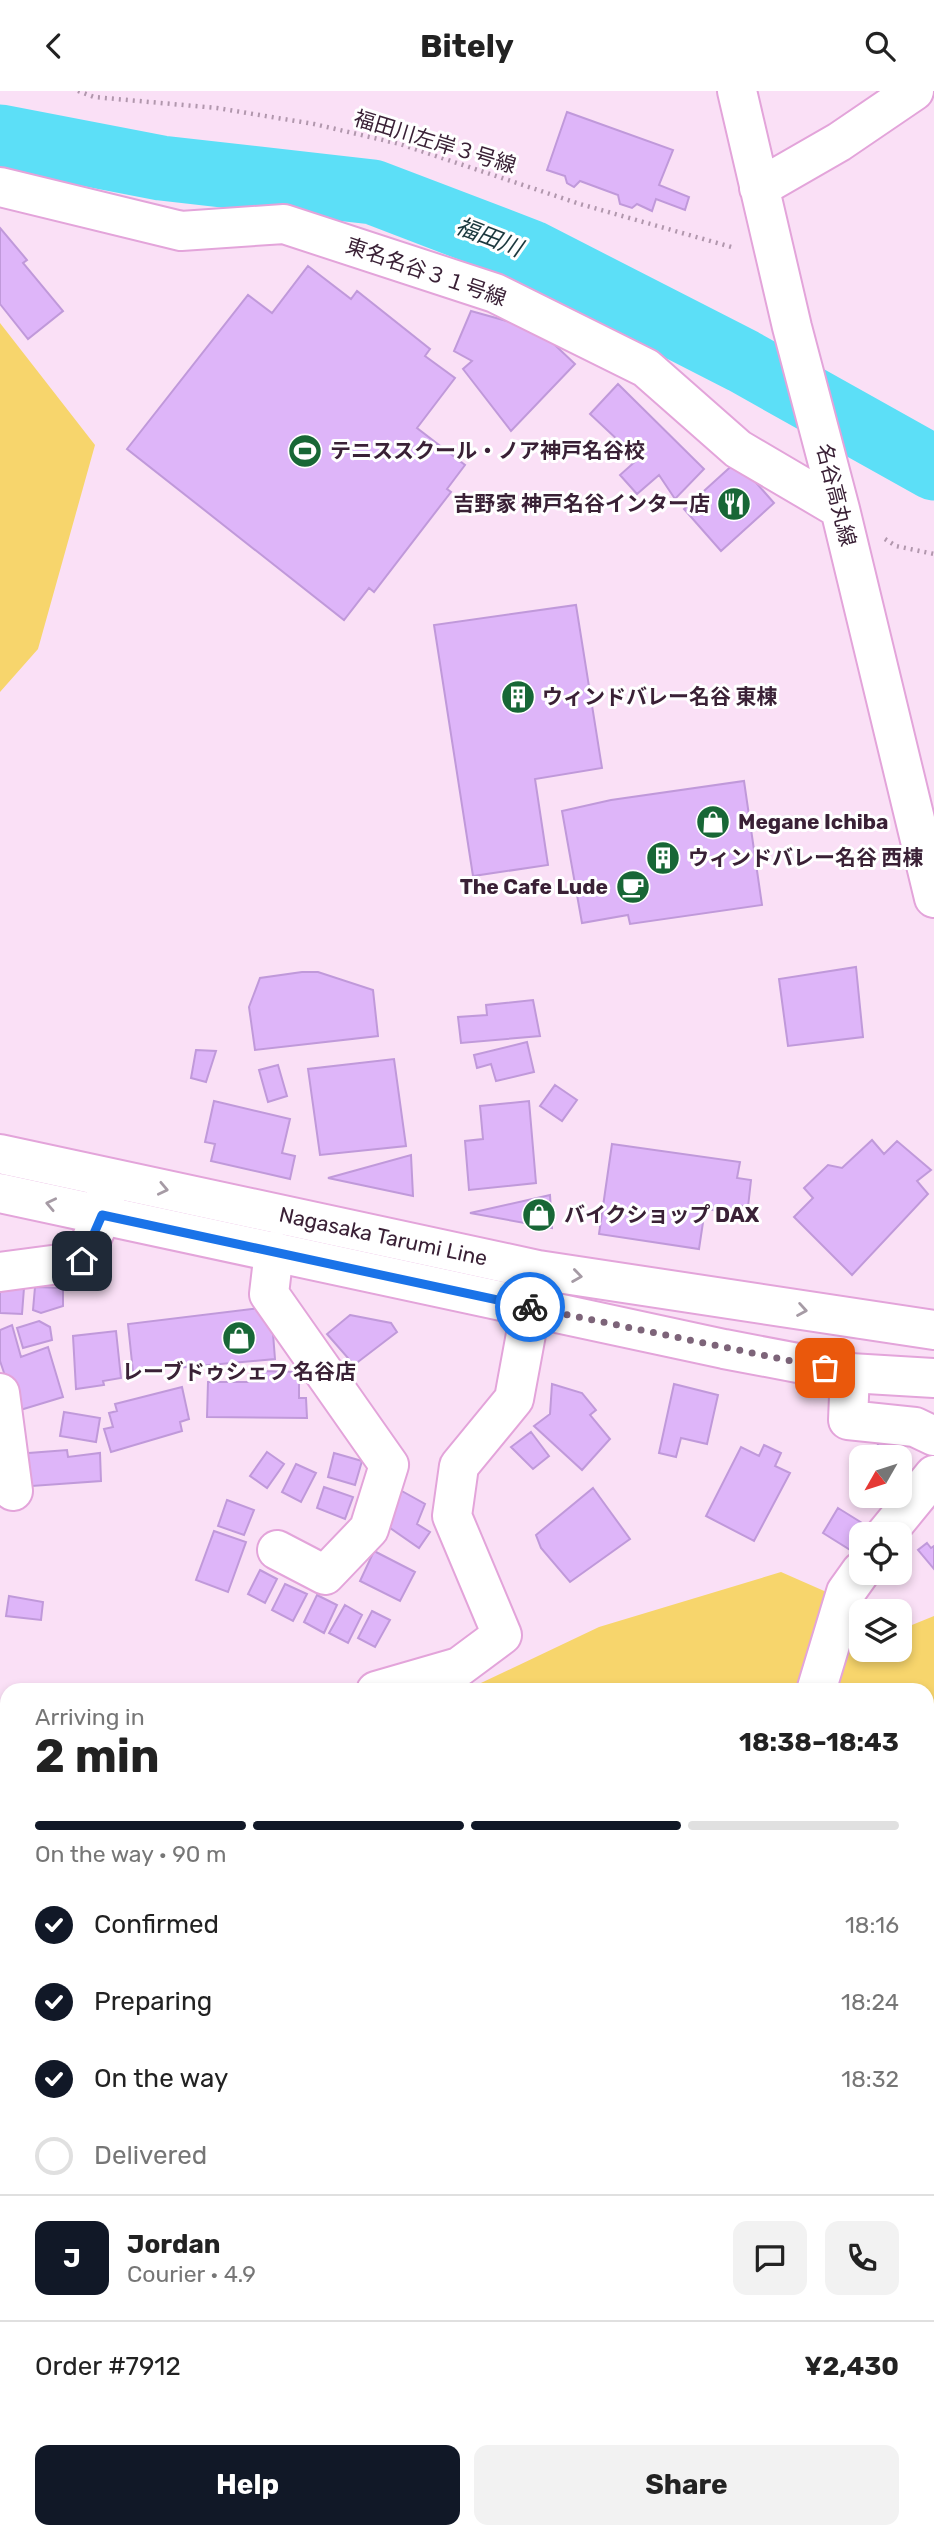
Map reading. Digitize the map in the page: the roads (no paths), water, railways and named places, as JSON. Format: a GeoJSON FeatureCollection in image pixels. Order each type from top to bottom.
{"type":"FeatureCollection","features":[{"type":"Feature","properties":{"kind":"street","name":"名谷高丸線"},"geometry":{"type":"LineString","coordinates":[[737,91],[775,258],[840,509],[934,898]]}},
{"type":"Feature","properties":{"kind":"street"},"geometry":{"type":"LineString","coordinates":[[759,188],[839,142],[915,91]]}},
{"type":"Feature","properties":{"kind":"street","name":"東名名谷３１号線"},"geometry":{"type":"LineString","coordinates":[[0,187],[181,231],[284,225],[495,293],[646,367],[738,449],[840,509]]}},
{"type":"Feature","properties":{"kind":"street","name":"Nagasaka Tarumi Line"},"geometry":{"type":"LineString","coordinates":[[0,1154],[538,1270],[934,1330]]}},
{"type":"Feature","properties":{"kind":"street"},"geometry":{"type":"LineString","coordinates":[[0,1272],[82,1261],[102,1215],[110,1177]]}},
{"type":"Feature","properties":{"kind":"street","name":"Nagasaka Tarumi Line"},"geometry":{"type":"LineString","coordinates":[[0,1193],[850,1373],[934,1378]]}},
{"type":"Feature","properties":{"kind":"street"},"geometry":{"type":"LineString","coordinates":[[274,1251],[269,1294],[389,1465],[369,1529],[324,1575],[277,1551]]}},
{"type":"Feature","properties":{"kind":"street"},"geometry":{"type":"LineString","coordinates":[[404,1683],[459,1667],[502,1635],[452,1515],[459,1466],[514,1399],[531,1307]]}},
{"type":"Feature","properties":{"kind":"street"},"geometry":{"type":"LineString","coordinates":[[850,1373],[848,1420],[915,1427],[934,1436]]}},
{"type":"Feature","properties":{"kind":"street"},"geometry":{"type":"LineString","coordinates":[[0,1392],[13,1492]]}},
{"type":"Feature","properties":{"kind":"street"},"geometry":{"type":"LineString","coordinates":[[896,1522],[934,1475]]}},
{"type":"Feature","properties":{"kind":"street"},"geometry":{"type":"LineString","coordinates":[[818,1683],[846,1592],[851,1585]]}},
{"type":"Feature","properties":{"kind":"waterway","name":"福田川"},"geometry":{"type":"LineString","coordinates":[[0,137],[161,168],[373,192],[530,252],[743,361],[934,468]]}},
{"type":"Feature","properties":{"kind":"place","name":"テニススクール・ノア神戸名谷校"},"geometry":{"type":"Point","coordinates":[305,451]}},
{"type":"Feature","properties":{"kind":"place","name":"吉野家 神戸名谷インター店"},"geometry":{"type":"Point","coordinates":[734,504]}},
{"type":"Feature","properties":{"kind":"place","name":"ウィンドバレー名谷 東棟"},"geometry":{"type":"Point","coordinates":[518,697]}},
{"type":"Feature","properties":{"kind":"place","name":"Megane Ichiba"},"geometry":{"type":"Point","coordinates":[713,822]}},
{"type":"Feature","properties":{"kind":"place","name":"ウィンドバレー名谷 西棟"},"geometry":{"type":"Point","coordinates":[663,858]}},
{"type":"Feature","properties":{"kind":"place","name":"The Cafe Lude"},"geometry":{"type":"Point","coordinates":[633,887]}},
{"type":"Feature","properties":{"kind":"place","name":"バイクショップ DAX"},"geometry":{"type":"Point","coordinates":[539,1215]}},
{"type":"Feature","properties":{"kind":"place","name":"レーブドゥシェフ 名谷店"},"geometry":{"type":"Point","coordinates":[239,1338]}}]}
